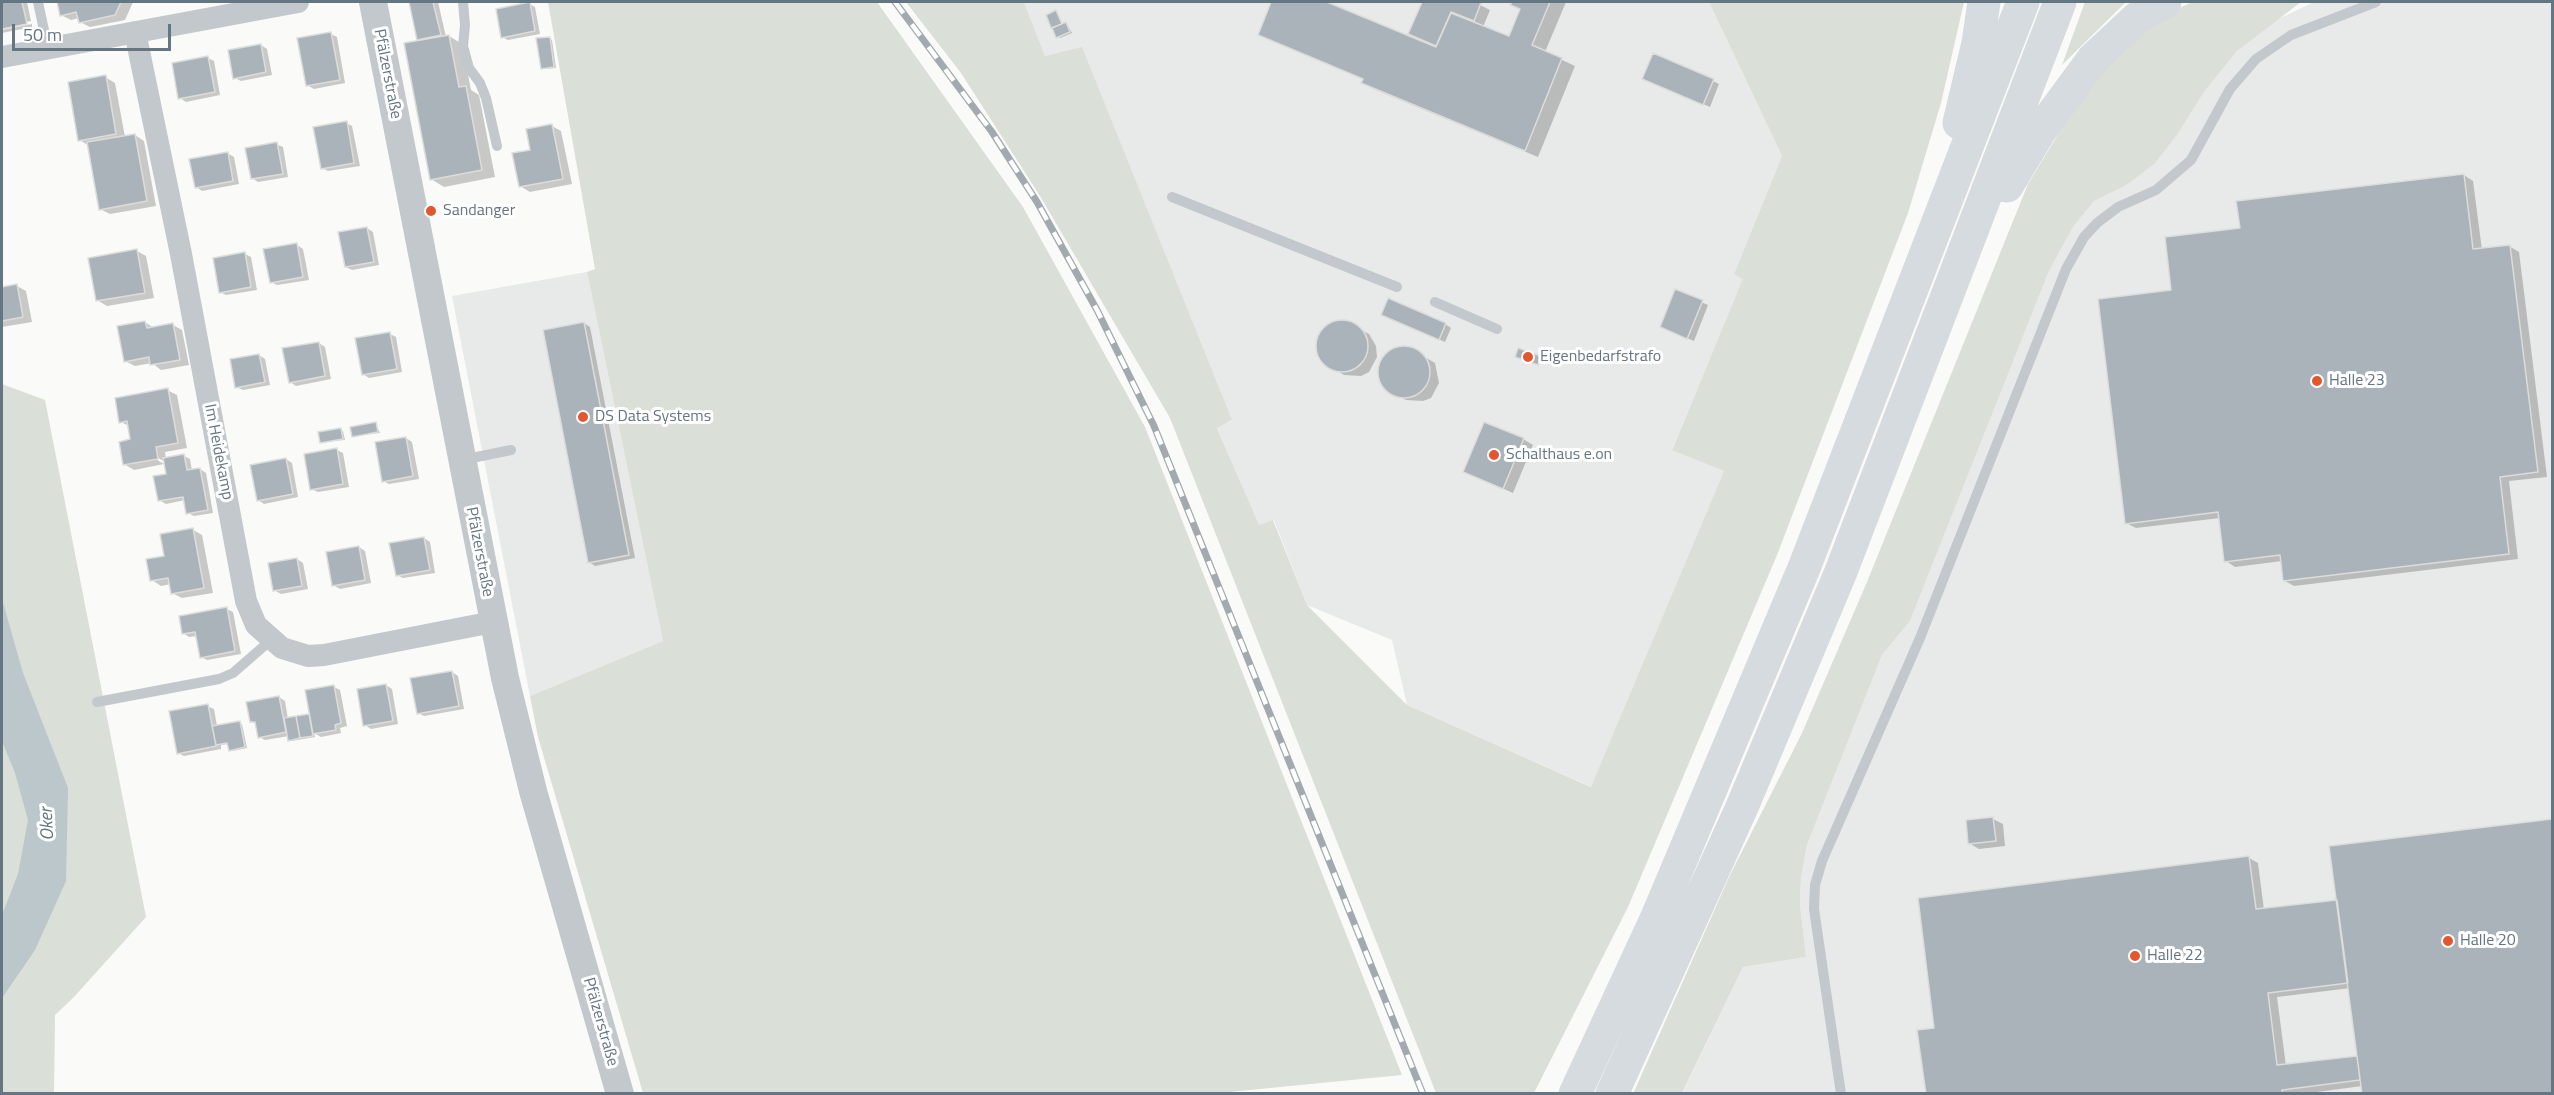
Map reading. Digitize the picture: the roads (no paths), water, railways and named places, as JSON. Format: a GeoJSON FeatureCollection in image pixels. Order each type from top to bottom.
{"type":"FeatureCollection","features":[{"type":"Feature","properties":{"kind":"highway"},"geometry":{"type":"LineString","coordinates":[[1930,247],[1978,42],[1984,2]]}},
{"type":"Feature","properties":{"kind":"highway"},"geometry":{"type":"LineString","coordinates":[[1575,1094],[1657,917],[1804,568],[2023,2]]}},
{"type":"Feature","properties":{"kind":"highway"},"geometry":{"type":"LineString","coordinates":[[1612,1094],[1737,818],[1836,585],[2060,2]]}},
{"type":"Feature","properties":{"kind":"highway"},"geometry":{"type":"LineString","coordinates":[[1964,256],[2040,131],[2093,59],[2137,18],[2165,2]]}},
{"type":"Feature","properties":{"kind":"street"},"geometry":{"type":"LineString","coordinates":[[2,57],[298,2]]}},
{"type":"Feature","properties":{"kind":"street","name":"Pfälzerstraße"},"geometry":{"type":"LineString","coordinates":[[373,2],[493,622],[532,791],[620,1094]]}},
{"type":"Feature","properties":{"kind":"street","name":"Im Heidekamp"},"geometry":{"type":"LineString","coordinates":[[135,32],[177,235],[246,601],[256,625],[271,640],[294,653],[308,656],[324,655],[493,622]]}},
{"type":"Feature","properties":{"kind":"lane"},"geometry":{"type":"LineString","coordinates":[[38,2],[48,49]]}},
{"type":"Feature","properties":{"kind":"lane"},"geometry":{"type":"LineString","coordinates":[[462,2],[465,25],[463,46],[469,68],[480,83],[486,98],[497,146]]}},
{"type":"Feature","properties":{"kind":"lane"},"geometry":{"type":"LineString","coordinates":[[1841,1094],[1814,909],[1815,885],[1822,861],[1920,638],[2066,269],[2084,237],[2097,223],[2118,207],[2156,190],[2191,160],[2230,89],[2256,59],[2291,35],[2376,2]]}},
{"type":"Feature","properties":{"kind":"lane"},"geometry":{"type":"LineString","coordinates":[[1172,197],[1397,287]]}},
{"type":"Feature","properties":{"kind":"lane"},"geometry":{"type":"LineString","coordinates":[[1435,302],[1497,329]]}},
{"type":"Feature","properties":{"kind":"lane"},"geometry":{"type":"LineString","coordinates":[[462,460],[511,450]]}},
{"type":"Feature","properties":{"kind":"lane"},"geometry":{"type":"LineString","coordinates":[[97,702],[219,679],[233,673],[271,640]]}},
{"type":"Feature","properties":{"kind":"water","name":"Oker"},"geometry":{"type":"Polygon","coordinates":[[[2,599],[23,673],[68,788],[66,881],[35,950],[2,998],[2,915],[18,874],[28,820],[15,773],[2,741],[2,599]]]}},
{"type":"Feature","properties":{"kind":"railway"},"geometry":{"type":"LineString","coordinates":[[895,2],[992,132],[1037,202],[1097,310],[1154,426],[1423,1094]]}},
{"type":"Feature","properties":{"kind":"place","name":"Sandanger"},"geometry":{"type":"Point","coordinates":[431,211]}},
{"type":"Feature","properties":{"kind":"place","name":"Eigenbedarfstrafo"},"geometry":{"type":"Point","coordinates":[1528,357]}},
{"type":"Feature","properties":{"kind":"place","name":"Halle 23"},"geometry":{"type":"Point","coordinates":[2317,381]}},
{"type":"Feature","properties":{"kind":"place","name":"DS Data Systems"},"geometry":{"type":"Point","coordinates":[583,417]}},
{"type":"Feature","properties":{"kind":"place","name":"Schalthaus e.on"},"geometry":{"type":"Point","coordinates":[1494,455]}},
{"type":"Feature","properties":{"kind":"place","name":"Halle 20"},"geometry":{"type":"Point","coordinates":[2448,941]}},
{"type":"Feature","properties":{"kind":"place","name":"Halle 22"},"geometry":{"type":"Point","coordinates":[2135,956]}}]}
